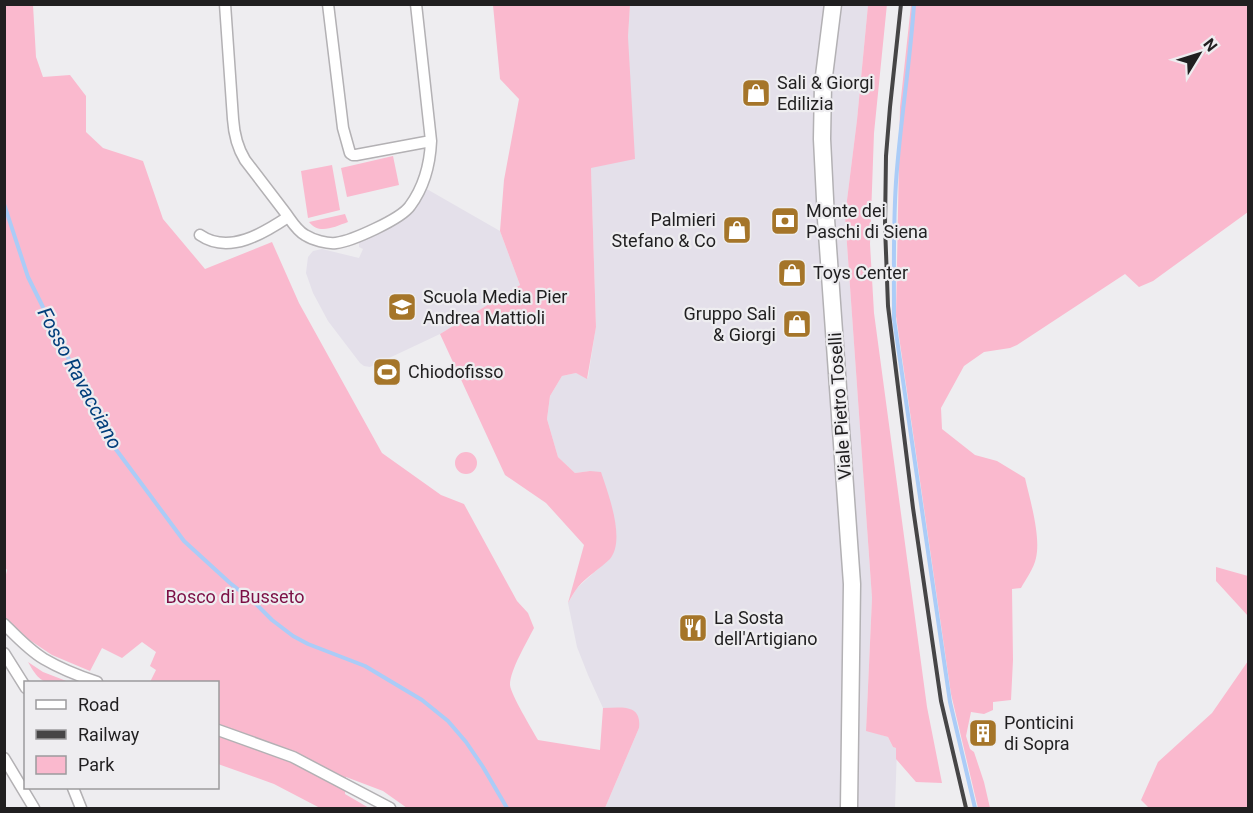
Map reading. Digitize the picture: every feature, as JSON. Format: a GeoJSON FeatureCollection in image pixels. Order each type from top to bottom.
{"type":"FeatureCollection","features":[{"type":"Feature","properties":{"kind":"main road","name":"Viale Pietro Toselli"},"geometry":{"type":"LineString","coordinates":[[833,4],[824,84],[822,139],[852,584],[849,808]]}},
{"type":"Feature","properties":{"kind":"street"},"geometry":{"type":"LineString","coordinates":[[225,4],[236,140],[245,159],[297,230],[306,236],[330,243],[337,243],[360,235],[396,218],[408,208],[423,183],[430,161],[430,141],[416,4]]}},
{"type":"Feature","properties":{"kind":"street"},"geometry":{"type":"LineString","coordinates":[[328,4],[343,128],[350,153],[356,155],[430,141]]}},
{"type":"Feature","properties":{"kind":"street"},"geometry":{"type":"LineString","coordinates":[[200,236],[213,242],[242,241],[265,232],[288,217]]}},
{"type":"Feature","properties":{"kind":"street"},"geometry":{"type":"LineString","coordinates":[[4,624],[24,644],[44,659],[64,670],[94,681]]}},
{"type":"Feature","properties":{"kind":"street"},"geometry":{"type":"LineString","coordinates":[[4,654],[24,685]]}},
{"type":"Feature","properties":{"kind":"street"},"geometry":{"type":"LineString","coordinates":[[219,730],[293,757],[390,808]]}},
{"type":"Feature","properties":{"kind":"street"},"geometry":{"type":"LineString","coordinates":[[4,758],[34,808]]}},
{"type":"Feature","properties":{"kind":"street"},"geometry":{"type":"LineString","coordinates":[[73,789],[81,808]]}},
{"type":"Feature","properties":{"kind":"shaded area"},"geometry":{"type":"Polygon","coordinates":[[[630,5],[868,5],[845,216],[872,598],[866,730],[888,737],[893,747],[897,748],[895,808],[605,808],[639,728],[630,709],[603,708],[577,647],[568,603],[577,588],[609,559],[590,471],[575,473],[558,457],[547,419],[550,396],[562,376],[576,373],[588,378],[596,326],[591,168],[628,37],[630,5]]]}},
{"type":"Feature","properties":{"kind":"shaded area","name":"Scuola Media Pier Andrea Mattioli"},"geometry":{"type":"Polygon","coordinates":[[[425,188],[500,231],[520,285],[440,334],[370,367],[364,366],[328,321],[313,293],[306,273],[308,257],[313,251],[322,249],[359,258],[363,249],[359,247],[359,242],[412,213],[425,188]]]}},
{"type":"Feature","properties":{"kind":"green space"},"geometry":{"type":"Polygon","coordinates":[[[887,4],[874,133],[870,244],[874,313],[927,707],[942,783],[916,782],[896,759],[896,748],[893,747],[888,737],[866,731],[872,598],[845,216],[868,5],[887,4]]]}},
{"type":"Feature","properties":{"kind":"green space","name":"Bosco di Busseto"},"geometry":{"type":"Polygon","coordinates":[[[5,5],[33,5],[36,57],[43,77],[70,75],[86,96],[86,132],[103,148],[143,161],[163,219],[205,269],[272,242],[299,303],[382,453],[441,495],[464,504],[517,601],[528,613],[534,628],[516,664],[510,685],[538,740],[600,750],[603,708],[623,708],[633,711],[637,714],[639,728],[605,808],[407,808],[383,791],[346,777],[345,794],[369,808],[320,808],[274,784],[219,764],[219,681],[150,681],[156,670],[150,666],[156,652],[142,642],[122,658],[102,648],[90,671],[52,655],[28,639],[5,617],[7,570],[5,567],[5,5]]]}},
{"type":"Feature","properties":{"kind":"green space"},"geometry":{"type":"Polygon","coordinates":[[[493,5],[630,5],[628,37],[635,159],[591,168],[596,327],[587,379],[576,373],[562,376],[550,396],[547,419],[558,457],[575,473],[601,472],[614,516],[616,540],[610,559],[582,583],[568,603],[584,545],[546,503],[505,475],[440,334],[520,285],[500,231],[504,180],[519,99],[500,79],[493,5]]]}},
{"type":"Feature","properties":{"kind":"green space"},"geometry":{"type":"Polygon","coordinates":[[[911,5],[1248,5],[1248,212],[1153,281],[1139,287],[1125,274],[1017,345],[984,352],[964,366],[941,408],[942,429],[975,455],[997,461],[1025,478],[1036,529],[1037,549],[1034,566],[1021,588],[1012,589],[1011,700],[993,702],[993,710],[984,714],[971,712],[966,736],[984,782],[990,808],[978,808],[951,694],[896,316],[900,107],[911,5]]]}},
{"type":"Feature","properties":{"kind":"green space"},"geometry":{"type":"Polygon","coordinates":[[[393,156],[399,185],[347,197],[341,168],[393,156]]]}},
{"type":"Feature","properties":{"kind":"green space"},"geometry":{"type":"Polygon","coordinates":[[[332,165],[340,210],[308,218],[301,171],[332,165]]]}},
{"type":"Feature","properties":{"kind":"green space"},"geometry":{"type":"Polygon","coordinates":[[[345,214],[348,222],[332,228],[317,228],[309,222],[345,214]]]}},
{"type":"Feature","properties":{"kind":"green space"},"geometry":{"type":"Polygon","coordinates":[[[466,452],[474,455],[477,463],[474,471],[466,474],[458,471],[455,463],[458,455],[466,452]]]}},
{"type":"Feature","properties":{"kind":"green space"},"geometry":{"type":"Polygon","coordinates":[[[1216,567],[1248,576],[1248,616],[1216,581],[1216,567]]]}},
{"type":"Feature","properties":{"kind":"green space"},"geometry":{"type":"Polygon","coordinates":[[[1248,661],[1248,808],[1149,808],[1141,800],[1158,762],[1212,713],[1248,661]]]}},
{"type":"Feature","properties":{"kind":"green space"},"geometry":{"type":"Polygon","coordinates":[[[28,662],[43,672],[66,681],[44,681],[36,675],[28,662]]]}},
{"type":"Feature","properties":{"kind":"waterway"},"geometry":{"type":"LineString","coordinates":[[914,4],[896,182],[894,319],[950,702],[975,808]]}},
{"type":"Feature","properties":{"kind":"waterway","name":"Fosso Ravacciano"},"geometry":{"type":"LineString","coordinates":[[4,204],[28,277],[109,440],[184,541],[293,636],[365,666],[422,700],[448,721],[483,767],[507,808]]}},
{"type":"Feature","properties":{"kind":"railway"},"geometry":{"type":"LineString","coordinates":[[901,4],[886,156],[885,226],[888,306],[913,508],[941,701],[966,808]]}},
{"type":"Feature","properties":{"kind":"place","name":"Sali & Giorgi Edilizia"},"geometry":{"type":"Point","coordinates":[756,93]}},
{"type":"Feature","properties":{"kind":"place","name":"Monte dei Paschi di Siena"},"geometry":{"type":"Point","coordinates":[785,221]}},
{"type":"Feature","properties":{"kind":"place","name":"Palmieri Stefano & Co"},"geometry":{"type":"Point","coordinates":[737,230]}},
{"type":"Feature","properties":{"kind":"place","name":"Toys Center"},"geometry":{"type":"Point","coordinates":[792,273]}},
{"type":"Feature","properties":{"kind":"place","name":"Scuola Media Pier Andrea Mattioli"},"geometry":{"type":"Point","coordinates":[402,307]}},
{"type":"Feature","properties":{"kind":"place","name":"Gruppo Sali & Giorgi"},"geometry":{"type":"Point","coordinates":[797,324]}},
{"type":"Feature","properties":{"kind":"place","name":"Chiodofisso"},"geometry":{"type":"Point","coordinates":[387,372]}},
{"type":"Feature","properties":{"kind":"place","name":"La Sosta dell'Artigiano"},"geometry":{"type":"Point","coordinates":[693,628]}},
{"type":"Feature","properties":{"kind":"place","name":"Ponticini di Sopra"},"geometry":{"type":"Point","coordinates":[983,733]}}]}
